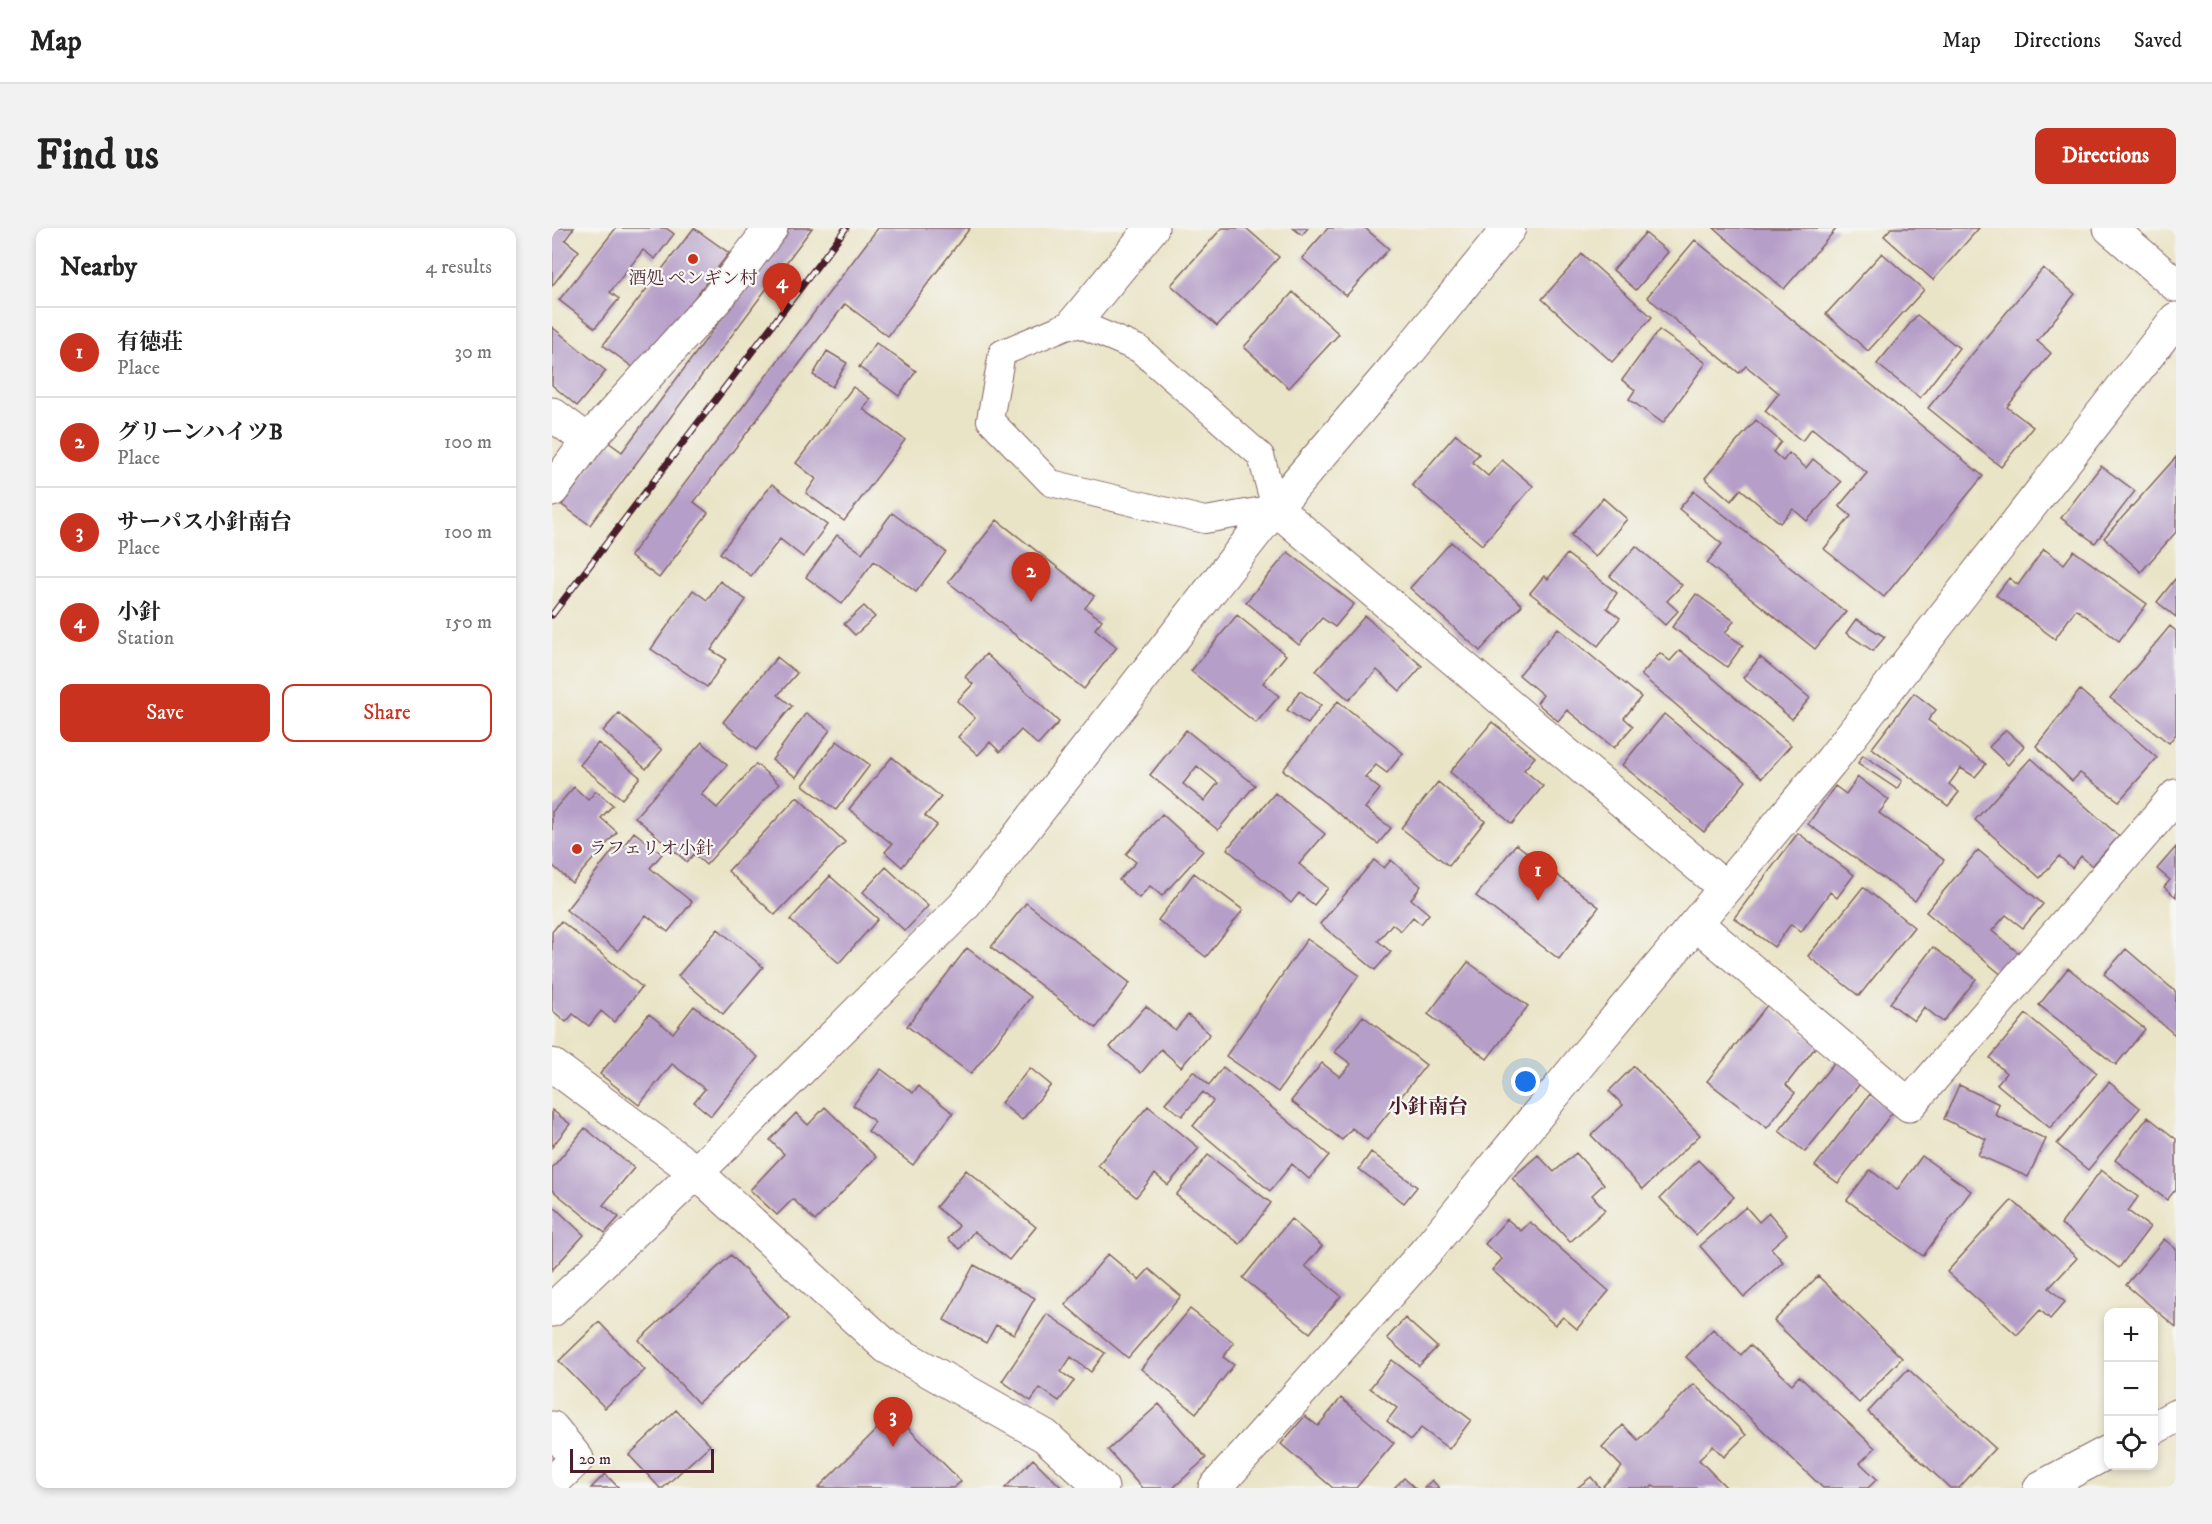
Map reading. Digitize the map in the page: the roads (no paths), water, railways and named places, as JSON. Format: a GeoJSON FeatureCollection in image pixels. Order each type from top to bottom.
{"type":"FeatureCollection","features":[{"type":"Feature","properties":{"kind":"street"},"geometry":{"type":"LineString","coordinates":[[552,490],[588,441],[719,296],[771,228]]}},
{"type":"Feature","properties":{"kind":"street"},"geometry":{"type":"LineString","coordinates":[[1075,322],[1152,228]]}},
{"type":"Feature","properties":{"kind":"street"},"geometry":{"type":"LineString","coordinates":[[552,1310],[696,1172],[964,906],[1275,508],[1406,355],[1509,228]]}},
{"type":"Feature","properties":{"kind":"street"},"geometry":{"type":"LineString","coordinates":[[2110,228],[2176,285]]}},
{"type":"Feature","properties":{"kind":"street"},"geometry":{"type":"LineString","coordinates":[[1215,1488],[1428,1249],[1832,760],[2176,319]]}},
{"type":"Feature","properties":{"kind":"street"},"geometry":{"type":"LineString","coordinates":[[552,414],[588,441]]}},
{"type":"Feature","properties":{"kind":"street"},"geometry":{"type":"LineString","coordinates":[[1275,508],[1725,888]]}},
{"type":"Feature","properties":{"kind":"street"},"geometry":{"type":"LineString","coordinates":[[1696,923],[1910,1104],[2176,796]]}},
{"type":"Feature","properties":{"kind":"street"},"geometry":{"type":"LineString","coordinates":[[552,1065],[696,1172],[887,1347],[1045,1436],[1102,1488]]}},
{"type":"Feature","properties":{"kind":"street"},"geometry":{"type":"LineString","coordinates":[[2158,1426],[2176,1416]]}},
{"type":"Feature","properties":{"kind":"street"},"geometry":{"type":"LineString","coordinates":[[552,1428],[577,1460],[552,1483]]}},
{"type":"Feature","properties":{"kind":"street"},"geometry":{"type":"LineString","coordinates":[[2040,1488],[2104,1455]]}},
{"type":"Feature","properties":{"kind":"lane"},"geometry":{"type":"LineString","coordinates":[[1075,322],[1139,349],[1262,456],[1275,508],[1205,520],[1051,483],[990,420],[1002,353],[1075,322]]}},
{"type":"Feature","properties":{"kind":"railway"},"geometry":{"type":"LineString","coordinates":[[552,615],[846,228]]}},
{"type":"Feature","properties":{"kind":"place","name":"酒処 ペンギン村"},"geometry":{"type":"Point","coordinates":[693,259]}},
{"type":"Feature","properties":{"kind":"place","name":"小針"},"geometry":{"type":"Point","coordinates":[782,313]}},
{"type":"Feature","properties":{"kind":"place","name":"グリーンハイツB"},"geometry":{"type":"Point","coordinates":[1031,602]}},
{"type":"Feature","properties":{"kind":"place","name":"ラフェリオ小針"},"geometry":{"type":"Point","coordinates":[577,849]}},
{"type":"Feature","properties":{"kind":"place","name":"有徳荘"},"geometry":{"type":"Point","coordinates":[1538,901]}},
{"type":"Feature","properties":{"kind":"place","name":"サーパス小針南台"},"geometry":{"type":"Point","coordinates":[893,1447]}},
{"type":"Feature","properties":{"kind":"district","name":"小針南台"},"geometry":{"type":"Point","coordinates":[1428,1107]}}]}
